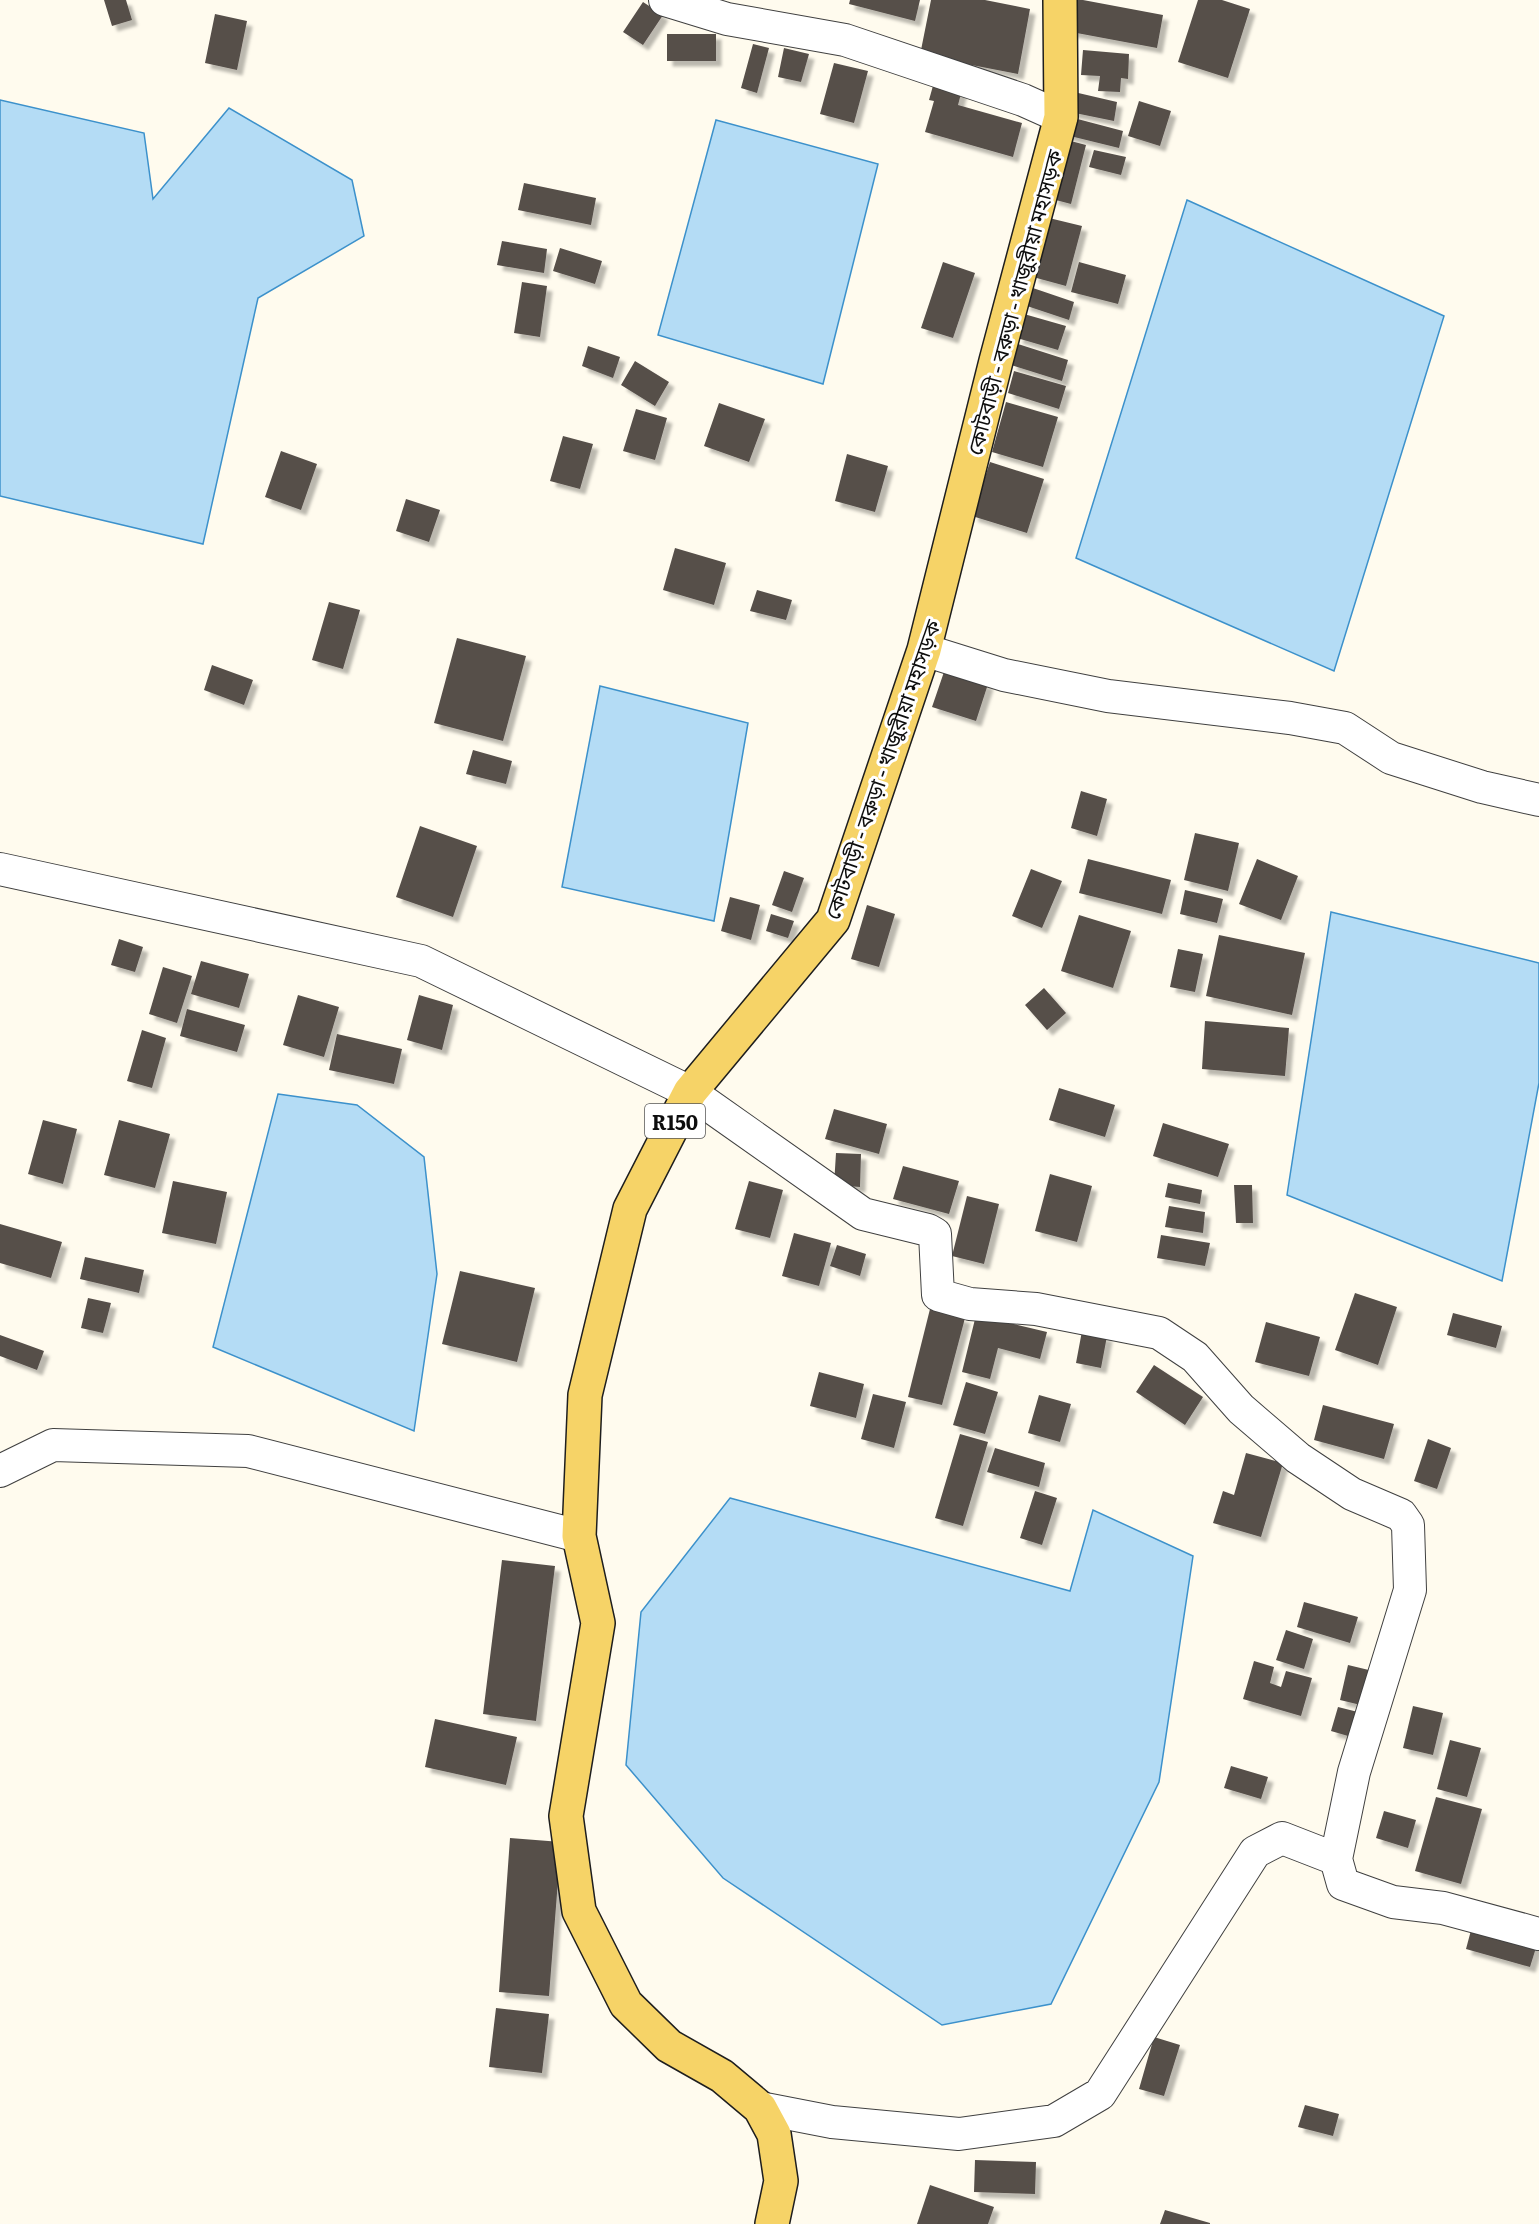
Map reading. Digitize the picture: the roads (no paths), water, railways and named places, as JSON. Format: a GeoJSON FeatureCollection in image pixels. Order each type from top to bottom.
{"type":"FeatureCollection","features":[{"type":"Feature","properties":{"kind":"main road","name":"কোটবাড়ী - বরুড়া - খাজুরীয়া মহাসড়ক"},"geometry":{"type":"LineString","coordinates":[[772,2224],[781,2181],[774,2134],[760,2108],[722,2076],[669,2046],[626,2004],[579,1911],[566,1816],[598,1623],[579,1536],[585,1395],[630,1209],[690,1092],[833,920],[924,650],[996,361],[1061,117],[1060,0]]}},
{"type":"Feature","properties":{"kind":"street"},"geometry":{"type":"LineString","coordinates":[[665,0],[727,19],[845,40],[1002,93],[1061,117]]}},
{"type":"Feature","properties":{"kind":"street"},"geometry":{"type":"LineString","coordinates":[[924,650],[1004,675],[1108,696],[1290,718],[1345,728],[1391,758],[1482,787],[1539,800]]}},
{"type":"Feature","properties":{"kind":"street"},"geometry":{"type":"LineString","coordinates":[[0,868],[421,962],[690,1092],[863,1214],[928,1230],[935,1234],[938,1295],[970,1304],[1036,1309],[1159,1333],[1195,1357],[1241,1409],[1298,1458],[1352,1494],[1401,1515],[1408,1525],[1410,1590],[1354,1772],[1335,1859],[1343,1884],[1393,1902],[1443,1908],[1539,1934]]}},
{"type":"Feature","properties":{"kind":"street"},"geometry":{"type":"LineString","coordinates":[[0,1472],[53,1445],[248,1451],[579,1536]]}},
{"type":"Feature","properties":{"kind":"street"},"geometry":{"type":"LineString","coordinates":[[760,2108],[832,2121],[959,2134],[1054,2121],[1100,2094],[1255,1852],[1282,1838],[1335,1859]]}},
{"type":"Feature","properties":{"kind":"water"},"geometry":{"type":"Polygon","coordinates":[[[0,100],[144,133],[153,199],[229,108],[352,180],[364,236],[258,298],[203,544],[0,496],[0,100]]]}},
{"type":"Feature","properties":{"kind":"water"},"geometry":{"type":"Polygon","coordinates":[[[716,120],[878,164],[823,384],[658,335],[716,120]]]}},
{"type":"Feature","properties":{"kind":"water"},"geometry":{"type":"Polygon","coordinates":[[[1187,200],[1444,316],[1334,671],[1076,558],[1187,200]]]}},
{"type":"Feature","properties":{"kind":"water"},"geometry":{"type":"Polygon","coordinates":[[[600,686],[748,723],[714,921],[562,887],[600,686]]]}},
{"type":"Feature","properties":{"kind":"water"},"geometry":{"type":"Polygon","coordinates":[[[1331,912],[1539,963],[1539,1083],[1502,1281],[1287,1195],[1331,912]]]}},
{"type":"Feature","properties":{"kind":"water"},"geometry":{"type":"Polygon","coordinates":[[[278,1094],[357,1105],[424,1157],[437,1274],[414,1431],[213,1347],[278,1094]]]}},
{"type":"Feature","properties":{"kind":"water"},"geometry":{"type":"Polygon","coordinates":[[[730,1498],[1070,1591],[1093,1510],[1193,1556],[1159,1782],[1051,2004],[942,2025],[723,1878],[626,1765],[641,1612],[730,1498]]]}}]}
